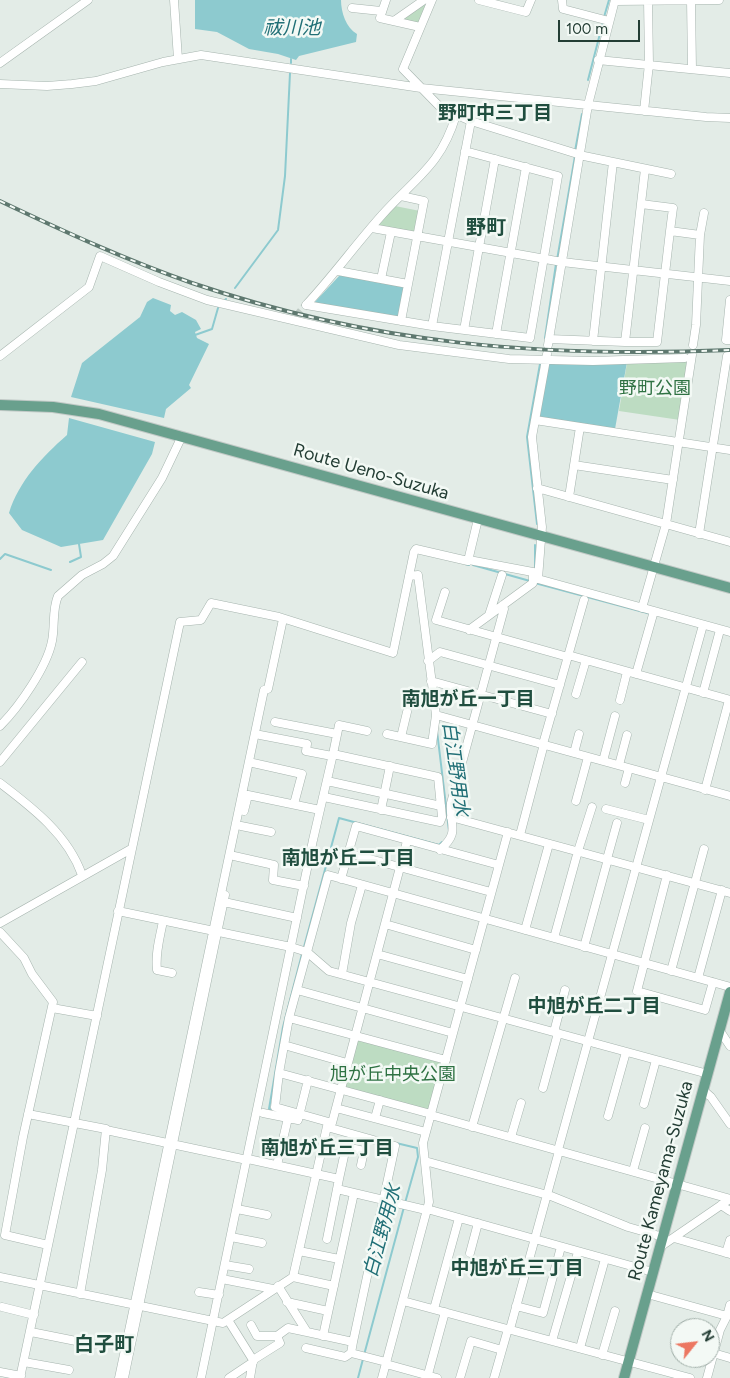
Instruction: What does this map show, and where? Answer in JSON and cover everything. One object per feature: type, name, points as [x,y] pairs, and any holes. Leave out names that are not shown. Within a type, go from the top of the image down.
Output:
[{"type":"main road","name":"Route Ueno-Suzuka","points":[[0,405],[53,407],[99,414],[730,588]]},
{"type":"main road","name":"Route Kameyama-Suzuka","points":[[624,1378],[730,992]]},
{"type":"street","points":[[0,63],[88,0]]},
{"type":"street","points":[[174,0],[178,58]]},
{"type":"street","points":[[386,0],[380,18],[420,27]]},
{"type":"street","points":[[394,21],[424,0]]},
{"type":"street","points":[[432,0],[404,69],[441,108],[471,121],[576,153],[671,174]]},
{"type":"street","points":[[480,0],[526,12],[531,0]]},
{"type":"street","points":[[562,0],[563,9],[605,20]]},
{"type":"street","points":[[469,630],[533,583],[536,572],[541,535],[532,451],[534,420],[547,350],[576,153],[598,60],[605,20],[615,0],[719,0]]},
{"type":"street","points":[[644,111],[649,64],[648,0]]},
{"type":"street","points":[[691,0],[692,69]]},
{"type":"street","points":[[352,8],[381,11]]},
{"type":"street","points":[[0,84],[46,86],[72,84],[96,80],[178,58],[201,55],[421,88],[730,118]]},
{"type":"street","points":[[598,60],[730,72]]},
{"type":"street","points":[[456,115],[442,151],[306,305],[432,326],[530,338],[558,176],[465,151]]},
{"type":"street","points":[[432,326],[471,121]]},
{"type":"street","points":[[464,330],[496,159]]},
{"type":"street","points":[[593,342],[614,162]]},
{"type":"street","points":[[496,334],[526,167]]},
{"type":"street","points":[[625,342],[645,169]]},
{"type":"street","points":[[401,196],[424,201],[401,321]]},
{"type":"street","points":[[547,350],[593,342],[657,342],[673,208],[641,204]]},
{"type":"street","points":[[693,345],[699,278],[700,235],[704,213]]},
{"type":"street","points":[[372,228],[544,259],[730,281]]},
{"type":"street","points":[[670,231],[700,235]]},
{"type":"street","points":[[381,279],[391,232]]},
{"type":"street","points":[[0,356],[89,287],[100,256],[159,282],[207,300],[351,335],[442,352],[547,350],[688,357],[666,524],[642,608]]},
{"type":"street","points":[[338,271],[408,284]]},
{"type":"street","points":[[730,300],[726,340],[730,340]]},
{"type":"street","points":[[699,534],[727,356],[730,356]]},
{"type":"street","points":[[534,420],[730,450]]},
{"type":"street","points":[[569,497],[580,427]]},
{"type":"street","points":[[0,726],[16,709],[47,658],[52,642],[58,596],[82,576],[104,564],[113,556],[162,478],[182,436]]},
{"type":"street","points":[[574,465],[673,480]]},
{"type":"street","points":[[537,488],[730,542]]},
{"type":"street","points":[[469,560],[478,519]]},
{"type":"street","points":[[0,1372],[20,1377],[24,1362],[180,622],[201,620],[211,602],[283,619],[393,653],[416,549],[468,562],[469,560],[536,572]]},
{"type":"street","points":[[536,572],[538,580],[585,595],[642,608],[653,613],[720,632],[730,632]]},
{"type":"street","points":[[386,734],[432,744],[436,717],[418,575],[409,576]]},
{"type":"street","points":[[489,615],[502,575]]},
{"type":"street","points":[[445,592],[436,620],[730,700],[705,790]]},
{"type":"street","points":[[520,835],[585,595]]},
{"type":"street","points":[[440,850],[452,838],[454,829],[451,803],[504,609],[502,605]]},
{"type":"street","points":[[620,700],[632,673],[653,613]]},
{"type":"street","points":[[118,1378],[136,1306],[266,690],[283,619]]},
{"type":"street","points":[[494,1378],[547,1195],[702,627]]},
{"type":"street","points":[[703,693],[720,632]]},
{"type":"street","points":[[428,661],[440,652],[560,685]]},
{"type":"street","points":[[576,694],[586,660]]},
{"type":"street","points":[[0,762],[82,662]]},
{"type":"street","points":[[431,681],[552,714]]},
{"type":"street","points":[[401,737],[408,712]]},
{"type":"street","points":[[603,761],[615,716]]},
{"type":"street","points":[[436,717],[472,724],[730,796]]},
{"type":"street","points":[[275,722],[337,734]]},
{"type":"street","points":[[201,1378],[290,947],[339,725],[367,730]]},
{"type":"street","points":[[260,734],[307,744],[306,752],[333,755],[438,776],[442,817],[440,822],[324,797]]},
{"type":"street","points":[[574,753],[579,734]]},
{"type":"street","points":[[619,765],[627,735]]},
{"type":"street","points":[[576,800],[588,757]]},
{"type":"street","points":[[253,763],[302,774],[294,804]]},
{"type":"street","points":[[382,810],[390,766]]},
{"type":"street","points":[[625,784],[629,768]]},
{"type":"street","points":[[327,781],[441,806]]},
{"type":"street","points":[[0,783],[24,802],[58,834],[74,856],[82,875]]},
{"type":"street","points":[[215,932],[224,902],[248,795],[320,810]]},
{"type":"street","points":[[554,938],[592,807]]},
{"type":"street","points":[[606,809],[649,820]]},
{"type":"street","points":[[442,817],[451,815],[549,844],[726,892],[698,978]]},
{"type":"street","points":[[584,947],[617,823]]},
{"type":"street","points":[[240,826],[271,832]]},
{"type":"street","points":[[341,879],[356,826],[499,865]]},
{"type":"street","points":[[382,1378],[428,1202],[423,1143],[508,832]]},
{"type":"street","points":[[327,1124],[332,1122],[336,1108],[407,841]]},
{"type":"street","points":[[525,930],[549,844]]},
{"type":"street","points":[[0,923],[82,875],[132,849]]},
{"type":"street","points":[[671,971],[704,849]]},
{"type":"street","points":[[348,853],[491,892]]},
{"type":"street","points":[[234,856],[274,865],[273,880],[304,886]]},
{"type":"street","points":[[306,1348],[345,1357],[351,1353],[382,1199],[395,1146],[299,1117],[275,1107],[289,1018],[328,875],[730,987]]},
{"type":"street","points":[[667,875],[636,990],[705,1010],[712,982]]},
{"type":"street","points":[[342,974],[351,924],[362,885]]},
{"type":"street","points":[[224,902],[297,918]]},
{"type":"street","points":[[118,911],[290,947],[307,952],[330,971],[708,1074]]},
{"type":"street","points":[[163,921],[157,951],[157,970],[172,973]]},
{"type":"street","points":[[385,924],[476,950]]},
{"type":"street","points":[[0,932],[24,958],[32,974],[53,1002],[28,1114],[5,1234],[48,1245]]},
{"type":"street","points":[[377,954],[468,979]]},
{"type":"street","points":[[472,1127],[515,978]]},
{"type":"street","points":[[297,990],[453,1033]]},
{"type":"street","points":[[543,1088],[565,990]]},
{"type":"street","points":[[52,1008],[97,1016]]},
{"type":"street","points":[[289,1018],[446,1060]]},
{"type":"street","points":[[720,1031],[730,1046]]},
{"type":"street","points":[[284,1045],[348,1062]]},
{"type":"street","points":[[608,1116],[626,1052]]},
{"type":"street","points":[[644,1104],[656,1060]]},
{"type":"street","points":[[279,1073],[730,1199]]},
{"type":"street","points":[[299,1117],[308,1080]]},
{"type":"street","points":[[703,1090],[730,1124]]},
{"type":"street","points":[[375,1118],[380,1100]]},
{"type":"street","points":[[512,1138],[521,1103]]},
{"type":"street","points":[[336,1108],[426,1132]]},
{"type":"street","points":[[263,1113],[288,1118],[299,1117]]},
{"type":"street","points":[[28,1114],[340,1179]]},
{"type":"street","points":[[277,1166],[288,1118]]},
{"type":"street","points":[[0,1277],[223,1323],[293,1277],[327,1124]]},
{"type":"street","points":[[633,1171],[645,1128]]},
{"type":"street","points":[[80,1294],[102,1170],[106,1130]]},
{"type":"street","points":[[327,1239],[346,1148],[364,1151],[361,1165]]},
{"type":"street","points":[[425,1161],[547,1195],[662,1242],[674,1238],[730,1199]]},
{"type":"street","points":[[338,1189],[426,1209],[653,1272]]},
{"type":"street","points":[[323,1336],[354,1193]]},
{"type":"street","points":[[721,1205],[730,1211]]},
{"type":"street","points":[[237,1209],[267,1215]]},
{"type":"street","points":[[434,1309],[459,1218]]},
{"type":"street","points":[[470,1253],[478,1223]]},
{"type":"street","points":[[231,1237],[262,1243]]},
{"type":"street","points":[[674,1238],[728,1254],[730,1240]]},
{"type":"street","points":[[516,1306],[543,1313],[562,1247]]},
{"type":"street","points":[[299,1250],[339,1260]]},
{"type":"street","points":[[552,1341],[578,1252]]},
{"type":"street","points":[[580,1348],[605,1259]]},
{"type":"street","points":[[225,1265],[249,1269]]},
{"type":"street","points":[[293,1277],[334,1286]]},
{"type":"street","points":[[222,1279],[276,1288],[307,1332]]},
{"type":"street","points":[[200,1292],[219,1295]]},
{"type":"street","points":[[647,1294],[727,1316]]},
{"type":"street","points":[[402,1301],[690,1378]]},
{"type":"street","points":[[287,1302],[328,1311]]},
{"type":"street","points":[[720,1340],[726,1329],[730,1305]]},
{"type":"street","points":[[124,1378],[136,1306]]},
{"type":"street","points":[[2,1307],[34,1314]]},
{"type":"street","points":[[602,1355],[614,1311]]},
{"type":"street","points":[[427,1377],[445,1312]]},
{"type":"street","points":[[228,1320],[253,1361],[250,1378]]},
{"type":"street","points":[[251,1325],[257,1336],[276,1336],[288,1328],[353,1342]]},
{"type":"street","points":[[31,1332],[76,1341]]},
{"type":"street","points":[[229,1378],[280,1343],[276,1336]]},
{"type":"street","points":[[460,1378],[471,1341],[502,1350]]},
{"type":"street","points":[[351,1353],[427,1377],[437,1378]]},
{"type":"street","points":[[24,1362],[69,1370]]},
{"type":"green space","points":[[428,0],[420,22],[417,24],[400,19]]},
{"type":"green space","points":[[395,206],[420,211],[416,232],[380,227],[377,224]]},
{"type":"green space","name":"野町公園","points":[[687,360],[680,420],[619,411],[627,363]]},
{"type":"green space","name":"旭が丘中央公園","points":[[356,1040],[441,1061],[443,1065],[430,1110],[345,1088]]},
{"type":"water","name":"祓川池","points":[[195,0],[341,0],[345,19],[350,28],[357,34],[356,42],[299,56],[296,60],[278,54],[249,49],[217,32],[195,29]]},
{"type":"water","points":[[340,275],[404,287],[399,317],[313,304]]},
{"type":"water","points":[[153,298],[171,305],[170,311],[175,315],[182,312],[196,320],[201,329],[195,332],[197,338],[209,344],[189,385],[191,388],[166,409],[164,418],[71,397],[82,363],[140,317],[147,302]]},
{"type":"water","points":[[627,362],[615,429],[540,418],[549,363]]},
{"type":"water","points":[[69,418],[155,442],[152,454],[103,540],[61,547],[22,530],[9,513],[13,501],[32,470],[67,435]]},
{"type":"waterway","points":[[604,17],[609,0]]},
{"type":"waterway","points":[[588,80],[603,22]]},
{"type":"waterway","points":[[235,288],[278,230],[285,176],[290,73]]},
{"type":"waterway","points":[[575,151],[582,114]]},
{"type":"waterway","points":[[557,260],[575,156]]},
{"type":"waterway","points":[[545,338],[556,264]]},
{"type":"waterway","points":[[195,335],[212,329],[218,308]]},
{"type":"waterway","points":[[537,524],[527,437],[540,364]]},
{"type":"waterway","points":[[70,562],[81,557],[79,544]]},
{"type":"waterway","points":[[535,545],[535,568]]},
{"type":"waterway","points":[[0,559],[5,554],[51,570]]},
{"type":"waterway","name":"白江野用水","points":[[465,564],[469,565]]},
{"type":"waterway","name":"白江野用水","points":[[473,565],[530,581]]},
{"type":"waterway","name":"白江野用水","points":[[535,583],[651,614]]},
{"type":"waterway","name":"白江野用水","points":[[437,731],[449,831]]},
{"type":"waterway","name":"白江野用水","points":[[304,947],[339,818],[439,845],[442,842]]},
{"type":"waterway","name":"白江野用水","points":[[273,1110],[269,1109],[283,1027],[302,954]]},
{"type":"waterway","name":"白江野用水","points":[[396,1143],[417,1148],[418,1157],[405,1203]]},
{"type":"waterway","name":"白江野用水","points":[[364,1355],[404,1207]]},
{"type":"waterway","name":"白江野用水","points":[[358,1378],[363,1359]]},
{"type":"tunnel","points":[[296,317],[306,305]]},
{"type":"railway","points":[[0,201],[95,245],[167,274],[259,304],[325,320],[391,333],[524,348],[660,352],[730,350]]},
{"type":"district","name":"野町中三丁目","points":[[495,113]]},
{"type":"district","name":"野町","points":[[486,228]]},
{"type":"district","name":"南旭が丘一丁目","points":[[468,699]]},
{"type":"district","name":"南旭が丘二丁目","points":[[348,858]]},
{"type":"district","name":"中旭が丘二丁目","points":[[594,1006]]},
{"type":"district","name":"南旭が丘三丁目","points":[[327,1148]]},
{"type":"district","name":"中旭が丘三丁目","points":[[517,1268]]},
{"type":"district","name":"白子町","points":[[104,1345]]}]
